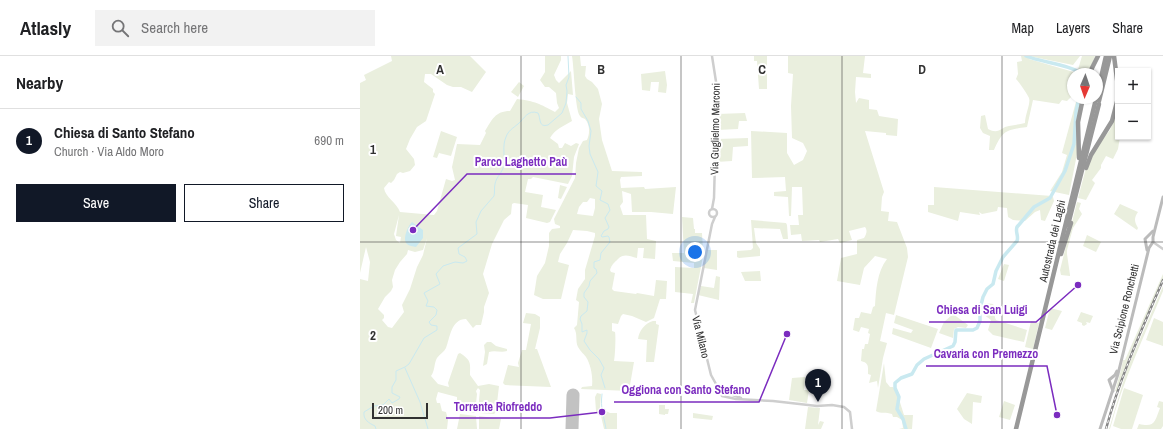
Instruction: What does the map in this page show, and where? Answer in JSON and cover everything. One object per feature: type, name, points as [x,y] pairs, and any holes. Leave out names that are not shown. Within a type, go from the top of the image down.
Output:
[{"type":"highway","points":[[1092,68],[1098,56]]},
{"type":"highway","points":[[1103,69],[1106,56]]},
{"type":"highway","points":[[1103,80],[1110,56]]},
{"type":"highway","points":[[1114,56],[1116,68]]},
{"type":"highway","points":[[1067,218],[1079,158],[1078,122],[1082,104]]},
{"type":"highway","name":"Autostrada dei Laghi","points":[[1017,429],[1067,218],[1096,104]]},
{"type":"highway","name":"Autostrada dei Laghi","points":[[1017,429],[1061,254],[1096,104]]},
{"type":"highway","points":[[1061,254],[1066,243],[1087,164],[1093,151],[1112,121],[1116,104]]},
{"type":"main road","points":[[1151,242],[1145,240],[1153,232],[1163,197]]},
{"type":"main road","name":"Via Scipione Ronchetti","points":[[1100,429],[1116,382],[1157,220]]},
{"type":"main road","points":[[1148,236],[1151,242]]},
{"type":"main road","name":"Via Scipione Ronchetti","points":[[1113,377],[1116,375],[1119,367]]},
{"type":"main road","points":[[1110,383],[1113,384],[1116,382],[1113,377],[1109,379],[1112,392]]},
{"type":"street","name":"Via Guglielmo Marconi","points":[[712,56],[717,88],[714,203],[712,209]]},
{"type":"street","name":"Via Guglielmo Marconi","points":[[714,203],[716,210]]},
{"type":"street","points":[[712,209],[716,210],[717,214],[712,224],[710,212],[712,209]]},
{"type":"street","points":[[711,216],[715,217]]},
{"type":"street","name":"Via Milano","points":[[712,224],[695,305],[695,314],[709,369],[716,385],[722,392]]},
{"type":"street","points":[[1151,242],[1163,249]]},
{"type":"street","points":[[722,392],[726,395]]},
{"type":"street","points":[[722,392],[722,396],[726,395],[736,399],[817,406],[839,406],[848,409],[851,416],[852,429]]},
{"type":"green space","points":[[391,56],[470,56],[486,72],[472,92],[461,87],[447,85],[431,74],[425,74],[424,82],[433,89],[435,94],[426,121],[417,127],[406,149],[414,159],[415,165],[410,171],[403,173],[400,172],[397,174],[394,180],[391,183],[389,182],[384,188],[386,194],[400,212],[434,215],[437,211],[446,179],[452,181],[455,180],[452,167],[457,144],[480,145],[486,133],[485,131],[494,117],[505,111],[510,111],[517,99],[537,103],[555,112],[559,108],[556,93],[549,87],[545,87],[540,80],[545,72],[545,56],[561,56],[561,60],[554,75],[559,83],[571,71],[573,95],[568,94],[567,103],[572,121],[557,130],[550,138],[558,144],[559,148],[562,148],[565,143],[571,146],[576,143],[579,144],[574,157],[572,176],[568,184],[533,177],[528,179],[525,192],[543,195],[541,207],[556,210],[550,222],[547,223],[526,218],[528,205],[512,204],[511,214],[504,220],[492,244],[483,274],[489,293],[484,307],[481,325],[476,325],[473,328],[466,319],[457,322],[452,330],[446,348],[435,362],[431,376],[438,384],[449,387],[448,383],[458,354],[460,353],[467,358],[470,365],[470,375],[478,386],[489,384],[499,386],[496,412],[494,414],[479,413],[480,390],[478,388],[476,391],[475,413],[460,412],[457,409],[457,397],[438,392],[436,399],[437,403],[440,403],[442,411],[446,412],[448,420],[447,429],[360,429],[360,279],[368,281],[370,262],[366,247],[360,273],[360,83],[366,80],[364,75],[392,61]],"holes":[[[399,215],[396,236],[401,237],[400,243],[396,240],[394,234]],[[427,238],[423,255],[402,305],[404,312],[392,328],[388,327],[382,320],[384,315],[378,309],[393,287],[392,280],[395,270],[407,254],[408,250],[415,252],[423,250]]]},
{"type":"green space","points":[[572,56],[580,56],[581,66],[586,66],[585,76],[598,89],[602,104],[599,119],[602,140],[612,171],[642,172],[642,176],[621,177],[621,188],[644,187],[645,189],[676,187],[673,214],[632,212],[631,194],[622,191],[623,202],[620,206],[623,215],[646,215],[647,239],[656,241],[655,259],[643,258],[644,248],[638,248],[637,258],[627,256],[620,257],[613,264],[610,270],[611,272],[615,273],[612,289],[614,291],[654,296],[656,280],[667,281],[666,299],[660,299],[654,318],[646,322],[623,314],[618,324],[612,323],[612,331],[615,332],[614,361],[634,362],[629,391],[581,389],[582,387],[592,386],[592,379],[588,360],[577,345],[574,328],[577,325],[579,302],[576,300],[578,289],[585,279],[585,270],[595,233],[573,230],[560,254],[558,262],[569,265],[561,299],[543,299],[534,295],[537,276],[545,263],[549,246],[549,233],[552,229],[560,228],[560,226],[555,224],[554,219],[575,178],[579,148],[583,141],[587,140],[589,135],[588,124],[585,119],[580,117],[578,112]],"holes":[[[590,198],[595,199],[593,216],[577,214],[579,207],[583,202],[587,202]]]},
{"type":"green space","points":[[754,56],[767,56],[767,89],[759,89],[757,61],[754,61]]},
{"type":"green space","points":[[788,56],[865,56],[863,73],[871,74],[871,78],[856,77],[856,103],[859,98],[869,100],[869,109],[877,110],[879,116],[898,119],[897,136],[886,135],[886,133],[865,131],[884,192],[881,211],[889,212],[888,221],[897,222],[907,248],[908,257],[894,315],[886,313],[880,341],[887,343],[878,388],[877,381],[869,383],[871,375],[868,374],[868,365],[861,361],[862,349],[864,349],[865,344],[868,344],[870,334],[868,333],[869,329],[861,327],[859,332],[853,330],[855,318],[859,318],[861,312],[871,314],[873,307],[875,306],[879,275],[887,259],[875,256],[864,268],[860,285],[837,281],[841,258],[857,254],[857,240],[865,237],[867,231],[866,228],[849,231],[852,240],[840,243],[838,239],[820,242],[819,240],[802,241],[801,234],[791,235],[790,225],[799,225],[798,215],[803,215],[802,187],[792,187],[791,216],[789,216],[788,197],[774,196],[774,192],[786,191],[785,177],[752,178],[751,131],[787,133],[787,153],[794,165],[803,160],[807,151],[803,143],[792,138],[791,106],[793,74],[788,73]]},
{"type":"green space","points":[[1021,56],[1029,56],[1029,59],[1067,70],[1067,101],[1062,100],[1059,104],[1033,100],[1027,127],[1006,132],[1000,138],[994,150],[989,150],[990,136],[983,133],[980,128],[981,116],[985,115],[988,129],[992,131],[1025,123],[1029,98],[1016,79],[1018,74],[1017,62],[1022,61]]},
{"type":"green space","points":[[1029,56],[1080,56],[1073,65]]},
{"type":"green space","points":[[1082,56],[1095,56],[1090,68],[1078,68]]},
{"type":"green space","points":[[665,71],[667,85],[666,93],[658,92],[659,82],[651,82],[650,91],[642,90],[641,74]]},
{"type":"green space","points":[[519,82],[524,86],[518,97],[511,92]]},
{"type":"green space","points":[[1075,104],[1081,104],[1077,154],[1069,195],[1050,191],[1062,172],[1067,155],[1062,153]]},
{"type":"green space","points":[[745,113],[747,121],[739,121],[738,129],[717,130],[717,114]]},
{"type":"green space","points":[[1115,117],[1115,140],[1120,140],[1118,149],[1113,159],[1106,156],[1101,168],[1092,180],[1095,183],[1086,200],[1078,198],[1086,168],[1096,148],[1110,130]]},
{"type":"green space","points":[[441,131],[457,137],[451,156],[439,153],[437,158],[433,157]]},
{"type":"green space","points":[[748,138],[748,146],[733,147],[732,161],[716,162],[717,139]]},
{"type":"green space","points":[[560,185],[567,187],[561,199],[558,198]]},
{"type":"green space","points":[[934,187],[1052,196],[1054,201],[1045,221],[1041,220],[1040,210],[1035,212],[1025,221],[1013,220],[1008,217],[1007,208],[998,207],[997,211],[982,214],[979,212],[980,215],[960,212],[958,221],[928,212],[928,205],[934,205]]},
{"type":"green space","points":[[1077,202],[1081,203],[1079,209],[1082,214],[1073,228],[1067,250],[1070,276],[1061,275],[1060,270]]},
{"type":"green space","points":[[1120,204],[1138,212],[1135,220],[1138,228],[1137,230],[1114,214]]},
{"type":"green space","points":[[682,217],[693,218],[695,233],[702,233],[704,251],[694,303],[691,303],[693,294],[675,292],[675,267],[694,268],[694,263],[673,261],[672,253],[684,253]]},
{"type":"green space","points":[[751,220],[786,223],[788,239],[783,239],[780,229],[754,228],[756,243],[760,249],[760,256],[737,257],[737,251],[751,250],[753,248]]},
{"type":"green space","points":[[1087,235],[1101,242],[1096,252],[1083,246]]},
{"type":"green space","points":[[707,250],[717,250],[717,270],[704,268]]},
{"type":"green space","points":[[1004,264],[1009,265],[1004,281],[998,279]]},
{"type":"green space","points":[[760,271],[761,281],[745,281],[741,272]]},
{"type":"green space","points":[[1163,274],[1163,279],[1130,354],[1117,391],[1115,391],[1123,360],[1125,360]]},
{"type":"green space","points":[[716,276],[720,277],[719,300],[698,295],[701,286],[714,288]]},
{"type":"green space","points":[[1163,286],[1163,291],[1127,376],[1109,429],[1127,369]]},
{"type":"green space","points":[[985,303],[993,304],[996,320],[1027,330],[1024,342],[993,335],[988,330],[991,320],[983,314],[982,309]]},
{"type":"green space","points":[[1050,308],[1062,311],[1052,330],[1045,328]]},
{"type":"green space","points":[[1081,312],[1093,316],[1090,323],[1086,322],[1087,324],[1084,326],[1082,323],[1077,321]]},
{"type":"green space","points":[[526,313],[535,314],[540,317],[540,328],[535,349],[537,349],[551,387],[505,385],[503,383],[508,365],[519,367],[518,363],[522,350],[526,350],[531,324],[523,323]]},
{"type":"green space","points":[[953,314],[968,325],[966,328],[958,327],[954,329],[953,338],[939,333],[944,322]]},
{"type":"green space","points":[[896,315],[938,329],[931,348],[892,334],[893,328],[911,333],[913,330],[894,323]]},
{"type":"green space","points":[[1154,318],[1163,322],[1163,346],[1146,340]]},
{"type":"green space","points":[[653,321],[656,321],[656,324],[659,325],[654,362],[646,362],[647,340],[638,339],[643,328]]},
{"type":"green space","points":[[1031,321],[1039,323],[1033,349],[1025,347]]},
{"type":"green space","points":[[487,342],[491,342],[496,346],[507,349],[507,351],[489,352],[487,364],[483,366],[485,352],[484,345]]},
{"type":"green space","points":[[884,363],[886,382],[890,387],[893,387],[898,396],[904,415],[913,415],[912,429],[899,429],[903,428],[902,420],[897,417],[893,417],[892,414],[876,411]]},
{"type":"green space","points":[[805,377],[804,390],[809,390],[807,403],[789,400],[792,378]]},
{"type":"green space","points":[[1124,388],[1143,395],[1132,429],[1121,429],[1113,426]]},
{"type":"green space","points":[[597,393],[601,394],[600,408],[610,413],[617,413],[617,429],[604,429],[601,416],[596,411],[595,397]]},
{"type":"green space","points":[[967,393],[982,396],[981,403],[973,402],[972,424],[964,419],[957,409]]},
{"type":"green space","points":[[1004,401],[1015,405],[1010,420],[999,417]]},
{"type":"green space","points":[[1159,401],[1163,402],[1163,426],[1161,429],[1137,429],[1139,424],[1148,425],[1154,422],[1160,408],[1157,407]]},
{"type":"green space","points":[[659,405],[665,405],[665,409],[669,409],[668,414],[659,414]]},
{"type":"green space","points":[[808,407],[820,408],[818,425],[820,421],[824,422],[821,429],[805,429]]},
{"type":"green space","points":[[693,413],[713,416],[712,420],[693,418]]},
{"type":"green space","points":[[460,414],[476,416],[477,429],[457,429]]},
{"type":"green space","points":[[479,416],[501,419],[499,429],[479,429]]},
{"type":"water","points":[[412,222],[423,230],[423,238],[416,247],[408,245],[405,239],[407,229]]},
{"type":"waterway","points":[[376,429],[375,426],[365,419],[364,412],[374,406],[383,405],[389,399],[392,403],[399,399],[400,397],[392,393],[392,387],[396,380],[396,371],[409,364],[424,338],[437,330],[437,326],[431,325],[429,322],[436,315],[437,310],[434,307],[426,306],[428,301],[424,293],[440,284],[436,274],[443,266],[455,262],[463,263],[467,261],[465,257],[459,254],[458,248],[477,234],[476,222],[481,211],[494,196],[496,181],[504,165],[504,144],[507,135],[529,113],[538,113],[541,124],[545,126],[562,113],[566,103],[566,85],[569,77],[568,56]]},
{"type":"waterway","points":[[1026,56],[1070,68]]},
{"type":"waterway","points":[[576,97],[581,103],[581,109],[588,121],[591,131],[589,146],[590,154],[598,172],[596,186],[602,191],[600,200],[608,204],[610,210],[605,218],[609,227],[601,236],[608,236],[610,242],[601,253],[600,260],[594,262],[594,268],[596,269],[597,273],[590,281],[589,286],[584,293],[584,297],[588,302],[587,311],[581,316],[580,319],[582,324],[582,332],[587,330],[584,341],[599,359],[604,368],[601,375],[605,388]]},
{"type":"waterway","points":[[906,429],[903,419],[897,409],[899,397],[895,388],[895,383],[901,378],[912,374],[917,365],[924,359],[953,346],[955,342],[956,330],[973,330],[977,328],[980,321],[980,309],[983,297],[987,289],[993,284],[996,271],[1003,257],[1017,241],[1017,227],[1034,207],[1050,198],[1065,171],[1074,144],[1078,104]]},
{"type":"waterway","points":[[405,368],[420,402],[428,429]]},
{"type":"waterway","points":[[602,394],[602,408],[606,429]]},
{"type":"runway","points":[[572,429],[573,395]]},
{"type":"railway","points":[[1106,429],[1139,335],[1163,280]]},
{"type":"place","name":"Parco Laghetto Paù","points":[[413,230]]},
{"type":"place","name":"Chiesa di San Luigi","points":[[1078,285]]},
{"type":"place","name":"Oggiona con Santo Stefano","points":[[787,334]]},
{"type":"place","name":"Chiesa di Santo Stefano","points":[[818,402]]},
{"type":"place","name":"Torrente Riofreddo","points":[[602,412]]},
{"type":"place","name":"Cavaria con Premezzo","points":[[1057,415]]}]
